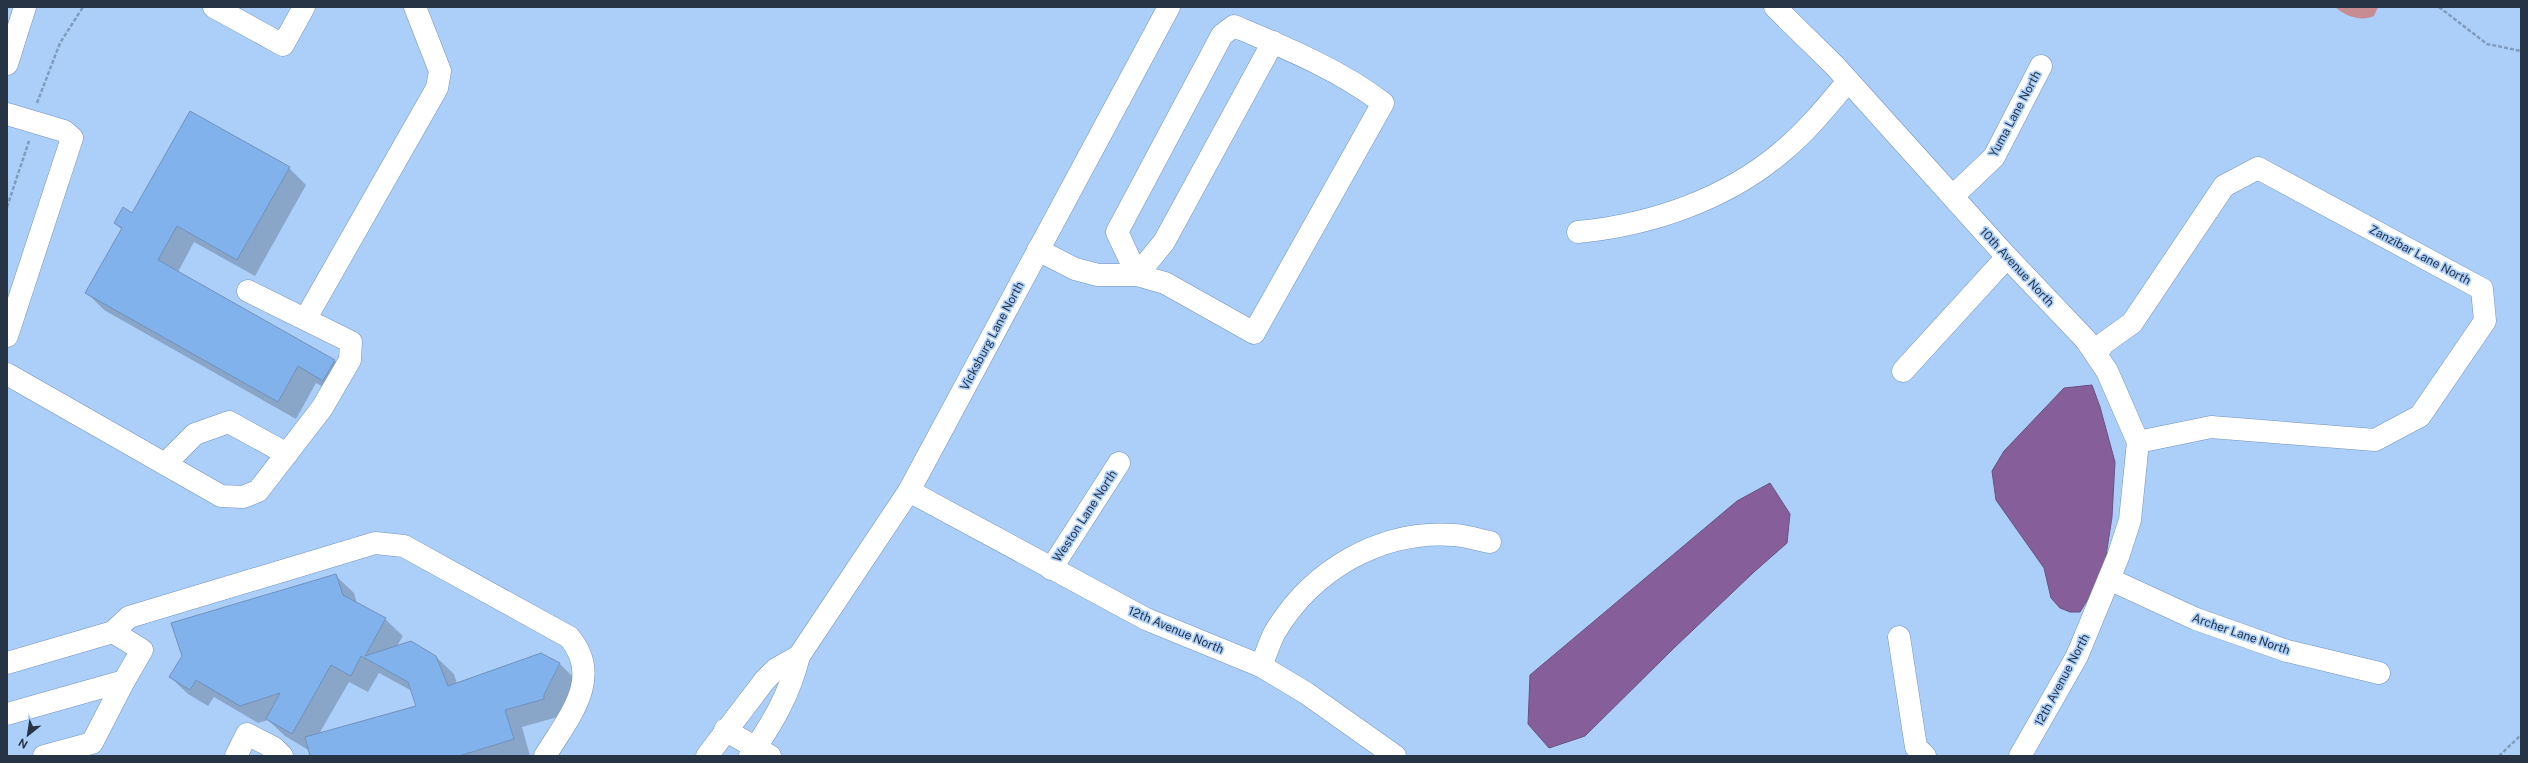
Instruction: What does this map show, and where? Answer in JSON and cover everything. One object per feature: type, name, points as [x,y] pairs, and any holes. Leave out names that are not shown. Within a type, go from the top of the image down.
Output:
[{"type":"street","points":[[7,64],[26,7]]},
{"type":"street","points":[[214,7],[283,45],[304,7]]},
{"type":"street","points":[[306,318],[437,88],[440,71],[415,7]]},
{"type":"street","name":"Vicksburg Lane North","points":[[759,753],[785,701],[799,656],[909,490],[1169,7]]},
{"type":"street","name":"10th Avenue North","points":[[1775,7],[1848,81],[1953,196],[2006,257],[2086,340],[2107,371],[2138,442],[2130,520],[2109,579]]},
{"type":"street","points":[[1038,250],[1075,269],[1098,275],[1137,276],[1165,283],[1254,333],[1266,315],[1382,103],[1360,86],[1308,58],[1234,26],[1222,35],[1117,232],[1137,276]]},
{"type":"street","points":[[1137,276],[1164,242],[1273,42]]},
{"type":"street","name":"Yuma Lane North","points":[[1953,196],[1994,157],[2041,66]]},
{"type":"street","points":[[1578,232],[1611,229],[1657,217],[1703,200],[1745,179],[1784,151],[1818,118],[1848,81]]},
{"type":"street","points":[[7,114],[64,131],[72,138],[7,336]]},
{"type":"street","name":"Zanzibar Lane North","points":[[2096,354],[2104,343],[2132,323],[2224,186],[2258,168],[2482,289],[2485,321],[2420,416],[2375,440],[2211,427],[2138,442]]},
{"type":"street","points":[[1903,370],[2006,257]]},
{"type":"street","points":[[7,374],[221,496],[243,497],[258,491],[322,408],[350,360],[351,342],[306,318],[248,291]]},
{"type":"street","points":[[165,464],[195,434],[229,422],[287,454]]},
{"type":"street","name":"Weston Lane North","points":[[1051,569],[1119,463]]},
{"type":"street","name":"12th Avenue North","points":[[909,490],[1146,620],[1261,666],[1306,693],[1395,756]]},
{"type":"street","points":[[1261,666],[1275,633],[1296,603],[1320,577],[1350,558],[1385,543],[1419,536],[1455,535],[1490,542]]},
{"type":"street","points":[[7,663],[113,632],[129,617],[375,543],[404,546],[569,637],[580,649],[585,672],[581,696],[546,756]]},
{"type":"street","name":"12th Avenue North","points":[[2020,756],[2077,656],[2109,579]]},
{"type":"street","name":"Archer Lane North","points":[[2109,579],[2210,624],[2287,651],[2379,673]]},
{"type":"street","points":[[44,756],[92,743],[142,650],[113,632]]},
{"type":"street","points":[[1899,637],[1916,747],[1925,756]]},
{"type":"street","name":"Vicksburg Lane North","points":[[707,756],[725,730],[765,680],[776,669],[799,656]]},
{"type":"street","points":[[7,714],[124,681]]},
{"type":"street","points":[[725,730],[759,753]]},
{"type":"street","points":[[236,756],[247,734],[274,748],[282,756]]},
{"type":"path","points":[[2439,7],[2487,44],[2521,51]]},
{"type":"path","points":[[2499,756],[2521,736]]},
{"type":"shaded area","points":[[2335,7],[2378,7],[2374,16],[2369,18],[2359,18],[2343,13]]},
{"type":"shaded area","points":[[2092,385],[2100,407],[2115,462],[2112,517],[2103,575],[2080,612],[2070,612],[2060,608],[2051,598],[2044,568],[1996,500],[1992,471],[2004,451],[2064,388]]},
{"type":"shaded area","points":[[1770,483],[1790,514],[1787,543],[1754,572],[1674,648],[1585,736],[1549,748],[1528,724],[1530,675],[1737,501]]},
{"type":"building","points":[[190,111],[290,167],[237,260],[177,226],[158,260],[335,360],[323,381],[298,366],[278,402],[85,293],[122,228],[114,223],[123,207],[132,213]]},
{"type":"building","points":[[336,574],[343,595],[386,618],[365,656],[411,641],[436,656],[448,686],[541,653],[560,663],[544,695],[544,699],[505,710],[514,739],[459,756],[310,756],[305,737],[416,706],[408,682],[361,656],[351,676],[331,665],[292,734],[266,719],[280,693],[240,706],[196,680],[190,690],[169,677],[182,656],[171,623]]}]
